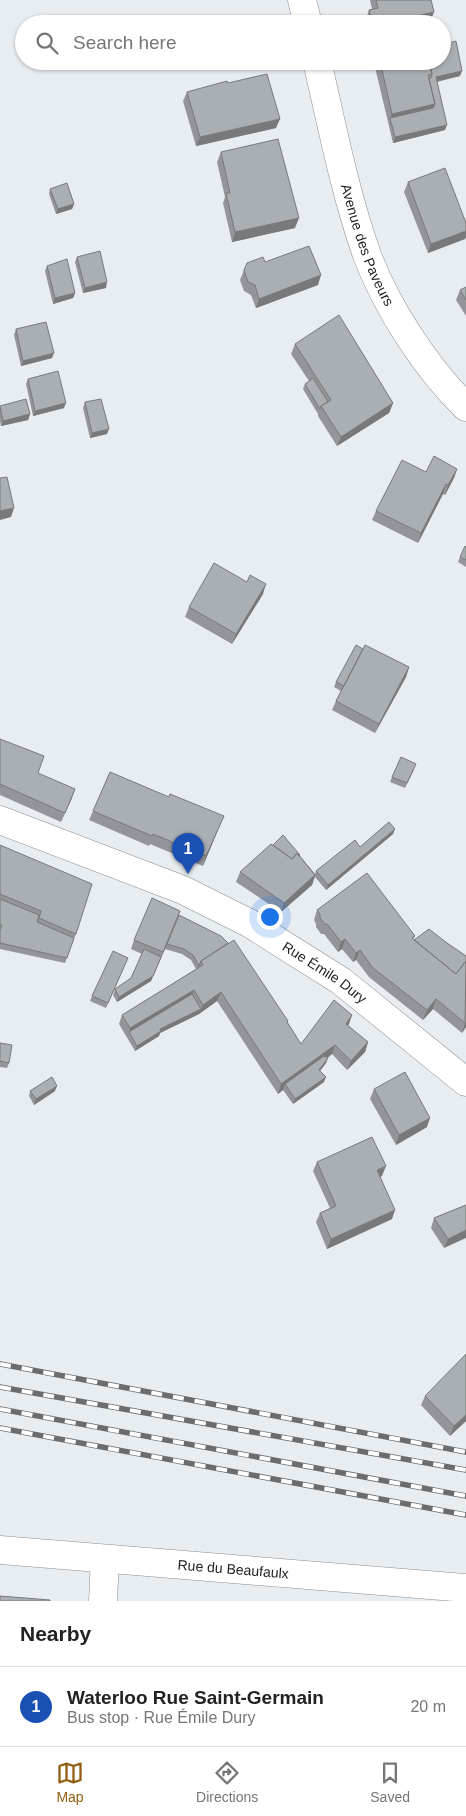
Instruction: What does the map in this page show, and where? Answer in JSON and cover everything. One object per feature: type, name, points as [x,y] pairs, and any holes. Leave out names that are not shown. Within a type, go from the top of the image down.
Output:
[{"type":"street","points":[[302,0],[306,15]]},
{"type":"street","name":"Avenue des Paveurs","points":[[319,70],[349,198],[376,276],[417,348],[434,372],[466,407]]},
{"type":"street","name":"Rue Émile Dury","points":[[0,820],[183,890],[249,923],[341,981],[466,1082]]},
{"type":"street","name":"Rue du Beaufaulx","points":[[0,1550],[466,1588]]},
{"type":"street","points":[[104,1601],[105,1559]]},
{"type":"building","points":[[376,0],[431,0],[434,12],[422,15],[370,15],[369,10],[378,8]]},
{"type":"building","points":[[456,41],[462,71],[436,77],[447,125],[395,137],[390,118],[433,108],[435,104],[429,79],[432,74],[431,70],[451,70],[451,42]]},
{"type":"building","points":[[382,70],[431,70],[432,74],[428,75],[435,104],[392,114]]},
{"type":"building","points":[[267,74],[280,119],[200,137],[187,92],[227,81],[228,83]]},
{"type":"building","points":[[278,139],[299,218],[235,232],[226,193],[230,193],[221,152]]},
{"type":"building","points":[[445,168],[466,223],[466,231],[431,244],[408,182]]},
{"type":"building","points":[[67,183],[74,204],[58,209],[50,189]]},
{"type":"building","points":[[309,246],[321,275],[259,299],[255,285],[248,282],[244,270],[247,263],[263,257],[265,262]]},
{"type":"building","points":[[100,251],[107,282],[85,288],[77,257]]},
{"type":"building","points":[[67,259],[75,293],[55,298],[47,266]]},
{"type":"building","points":[[466,287],[466,300],[460,290]]},
{"type":"building","points":[[339,315],[393,403],[341,437],[321,406],[331,400],[295,344]]},
{"type":"building","points":[[46,322],[54,353],[23,361],[16,329]]},
{"type":"building","points":[[58,371],[66,403],[35,411],[28,379]]},
{"type":"building","points":[[313,378],[328,402],[321,406],[320,409],[305,384]]},
{"type":"building","points":[[26,399],[30,414],[3,421],[0,406]]},
{"type":"building","points":[[101,399],[109,429],[92,433],[85,402]]},
{"type":"building","points":[[434,456],[457,469],[448,485],[446,484],[421,533],[376,511],[402,460],[426,472]]},
{"type":"building","points":[[7,477],[14,508],[0,511],[0,478]]},
{"type":"building","points":[[466,547],[466,560],[460,557]]},
{"type":"building","points":[[214,563],[247,582],[250,575],[266,584],[236,634],[189,607]]},
{"type":"building","points":[[356,645],[363,649],[344,686],[336,682]]},
{"type":"building","points":[[365,645],[409,667],[379,724],[336,701]]},
{"type":"building","points":[[0,739],[44,756],[38,773],[75,789],[65,813],[0,784]]},
{"type":"building","points":[[401,757],[416,764],[407,783],[392,777]]},
{"type":"building","points":[[110,772],[169,797],[170,794],[224,816],[206,856],[93,811]]},
{"type":"building","points":[[389,822],[395,829],[328,885],[316,871],[355,840],[360,847]]},
{"type":"building","points":[[283,835],[300,855],[299,856],[297,853],[292,859],[273,845]]},
{"type":"building","points":[[271,844],[292,859],[297,853],[315,875],[284,903],[240,872]]},
{"type":"building","points":[[0,845],[92,884],[76,934],[39,918],[41,911],[0,894]]},
{"type":"building","points":[[367,873],[415,936],[412,938],[456,974],[466,961],[465,1023],[436,999],[427,1010],[373,968],[360,950],[356,953],[345,939],[341,942],[320,918],[317,910]]},
{"type":"building","points":[[152,898],[180,911],[163,952],[134,940]]},
{"type":"building","points":[[0,899],[39,915],[37,922],[74,938],[67,958],[0,943],[2,925],[0,925]]},
{"type":"building","points":[[179,915],[221,936],[228,943],[201,961],[199,966],[193,955],[184,949],[167,944]]},
{"type":"building","points":[[429,929],[466,956],[466,961],[456,974],[414,940]]},
{"type":"building","points":[[234,940],[288,1021],[301,1044],[334,1000],[352,1015],[346,1024],[368,1042],[351,1061],[335,1045],[281,1084],[221,992],[203,1005],[194,990],[130,1028],[122,1015],[203,965],[201,961]]},
{"type":"building","points":[[144,949],[161,957],[153,976],[119,997],[115,989],[131,978]]},
{"type":"building","points":[[113,951],[128,958],[108,1003],[92,996]]},
{"type":"building","points":[[192,994],[201,1009],[160,1029],[161,1031],[137,1046],[129,1032]]},
{"type":"building","points":[[0,1043],[12,1045],[9,1063],[0,1061]]},
{"type":"building","points":[[324,1056],[328,1058],[319,1070],[326,1077],[295,1099],[285,1084]]},
{"type":"building","points":[[405,1072],[430,1118],[399,1135],[374,1089]]},
{"type":"building","points":[[52,1077],[57,1086],[36,1099],[30,1091]]},
{"type":"building","points":[[372,1137],[386,1166],[377,1170],[395,1210],[331,1239],[320,1213],[336,1206],[317,1162]]},
{"type":"building","points":[[466,1205],[466,1230],[448,1239],[434,1218]]},
{"type":"building","points":[[466,1354],[466,1415],[454,1426],[425,1396]]},
{"type":"building","points":[[0,1596],[50,1600],[50,1601],[0,1601]]},
{"type":"railway","points":[[0,1364],[466,1452]]},
{"type":"railway","points":[[0,1387],[466,1470]]},
{"type":"railway","points":[[0,1409],[466,1496]]},
{"type":"railway","points":[[0,1428],[466,1515]]},
{"type":"place","name":"Waterloo Rue Saint-Germain","points":[[188,874]]}]
